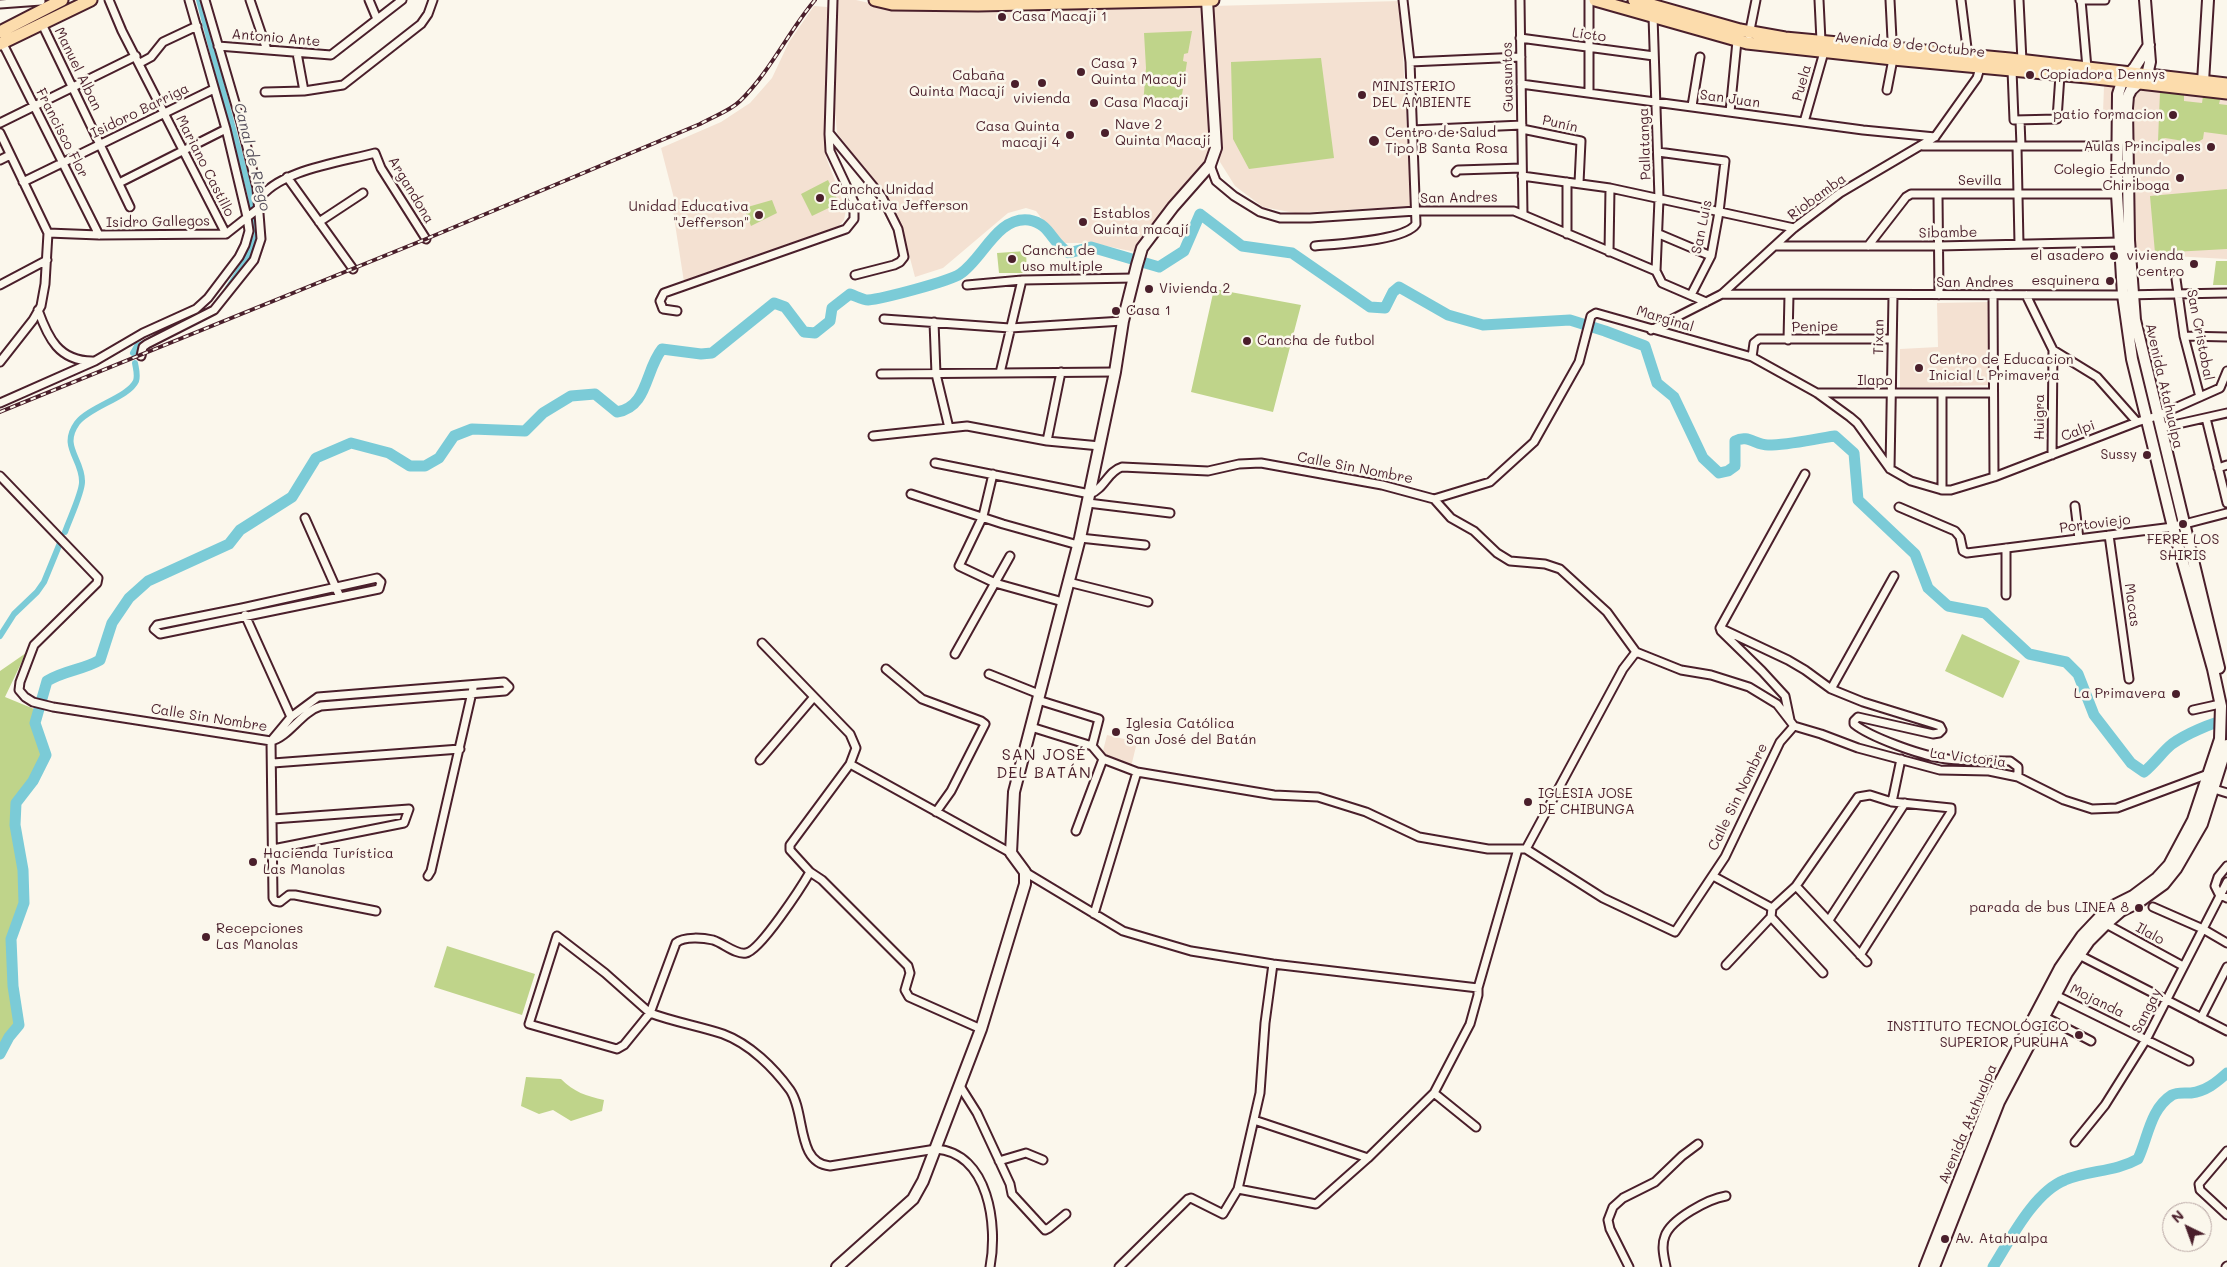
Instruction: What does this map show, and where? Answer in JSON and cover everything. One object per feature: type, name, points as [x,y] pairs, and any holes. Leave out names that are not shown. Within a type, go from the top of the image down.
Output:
[{"type":"main road","points":[[1,39],[42,3],[62,0]]},
{"type":"main road","points":[[1,39],[42,24],[91,0]]},
{"type":"main road","points":[[875,0],[892,4],[978,6],[1213,0]]},
{"type":"main road","points":[[837,1267],[913,1199],[923,1181],[982,1029],[1025,884],[1025,872],[1011,853],[1014,792],[1079,541],[1137,265],[1142,248],[1210,165],[1216,148],[1207,0]]},
{"type":"main road","name":"Avenida 9 de Octubre","points":[[1595,0],[1745,39],[1893,54],[1980,68],[2129,80],[2227,93]]},
{"type":"main road","name":"Avenida 9 de Octubre","points":[[1634,0],[1745,39]]},
{"type":"main road","points":[[2146,0],[2150,45],[2150,62],[2147,74]]},
{"type":"main road","points":[[2203,82],[2208,0]]},
{"type":"main road","points":[[2129,80],[2150,45]]},
{"type":"main road","name":"Avenida 9 de Octubre","points":[[1893,54],[2022,60],[2088,68],[2129,80],[2147,74],[2227,84]]},
{"type":"main road","name":"Avenida Atahualpa","points":[[2128,295],[2120,242],[2117,194],[2118,94],[2129,80]]},
{"type":"main road","name":"Avenida Atahualpa","points":[[1925,1267],[1943,1233],[1978,1144],[1991,1099],[2044,1016],[2060,968],[2082,936],[2115,905],[2133,896],[2157,878],[2169,865],[2193,820],[2223,735],[2223,705],[2219,668],[2147,419],[2132,360],[2128,295],[2127,108],[2129,80]]},
{"type":"main road","name":"Avenida Atahualpa","points":[[2147,419],[2160,428],[2178,526]]},
{"type":"main road","name":"Avenida Atahualpa","points":[[2011,1069],[2052,993],[2079,955],[2106,924],[2164,884],[2176,870],[2202,824],[2227,745]]},
{"type":"main road","name":"Avenida Atahualpa","points":[[1934,1267],[1943,1233]]},
{"type":"street","name":"Mariano Castillo","points":[[109,0],[226,234]]},
{"type":"street","points":[[0,403],[95,361],[143,333],[196,309],[208,298],[228,273],[245,245],[249,232],[248,216],[189,0]]},
{"type":"street","points":[[141,356],[143,347],[147,344],[214,310],[231,290],[258,251],[261,239],[258,206],[241,123],[205,0]]},
{"type":"street","points":[[250,0],[267,50]]},
{"type":"street","points":[[369,0],[377,19]]},
{"type":"street","name":"Antonio Ante","points":[[218,46],[331,55],[402,0]]},
{"type":"street","points":[[677,311],[663,309],[660,301],[664,293],[846,229],[854,219],[854,202],[830,151],[833,0]]},
{"type":"street","points":[[1315,246],[1373,241],[1409,231],[1416,224],[1410,62],[1403,0]]},
{"type":"street","name":"Guasuntos","points":[[1520,0],[1523,214]]},
{"type":"street","points":[[1589,0],[1589,92]]},
{"type":"street","points":[[1730,112],[1745,39],[1756,0]]},
{"type":"street","name":"Puela","points":[[1804,122],[1823,46],[1819,0]]},
{"type":"street","points":[[1887,90],[1893,54],[1890,0]]},
{"type":"street","points":[[1961,0],[1968,56]]},
{"type":"street","points":[[2018,0],[2022,60]]},
{"type":"street","points":[[2088,68],[2081,0],[2105,0]]},
{"type":"street","points":[[265,92],[304,91],[348,83],[421,24],[433,1]]},
{"type":"street","points":[[0,4],[42,3]]},
{"type":"street","name":"Pallatanga","points":[[1653,16],[1659,199],[1656,271]]},
{"type":"street","name":"Manuel Alban","points":[[42,24],[130,207]]},
{"type":"street","points":[[140,63],[151,57],[163,42],[197,26]]},
{"type":"street","name":"Licto","points":[[1520,38],[1654,56]]},
{"type":"street","name":"Francisco Flor","points":[[1,39],[99,235]]},
{"type":"street","points":[[297,53],[304,91]]},
{"type":"street","points":[[0,123],[136,56]]},
{"type":"street","points":[[1692,106],[1700,57]]},
{"type":"street","points":[[1410,62],[1521,58]]},
{"type":"street","name":"Riobamba","points":[[1651,330],[1722,294],[1794,228],[1840,193],[1935,137],[1977,78],[1980,68]]},
{"type":"street","points":[[2012,70],[2019,147],[2017,194],[2019,244]]},
{"type":"street","points":[[2017,120],[2057,119],[2060,75]]},
{"type":"street","name":"San Juan","points":[[1521,84],[1804,122],[1935,137]]},
{"type":"street","name":"Isidoro Barriga","points":[[23,182],[214,89]]},
{"type":"street","name":"Punín","points":[[1412,130],[1522,127],[1581,140],[1579,183]]},
{"type":"street","points":[[119,183],[226,130]]},
{"type":"street","points":[[0,133],[48,233],[45,284],[38,310],[0,362]]},
{"type":"street","points":[[829,134],[882,197],[898,229],[904,257],[894,265],[855,275]]},
{"type":"street","points":[[1922,146],[2118,146]]},
{"type":"street","name":"San Luis","points":[[1658,152],[1725,161],[1711,256],[1691,295]]},
{"type":"street","name":"Isidro Gallegos","points":[[48,233],[99,235],[226,234],[258,206],[264,194],[287,177],[375,153]]},
{"type":"street","name":"Argandona","points":[[375,153],[381,168],[426,239]]},
{"type":"street","points":[[0,160],[10,155]]},
{"type":"street","name":"San Andres","points":[[1210,165],[1216,181],[1234,196],[1260,212],[1280,218],[1310,218],[1416,211],[1506,210],[1523,214],[1656,271],[1662,283],[1706,302]]},
{"type":"street","points":[[1456,172],[1522,172],[1567,182],[1610,188],[1794,228]]},
{"type":"street","points":[[287,177],[353,269]]},
{"type":"street","points":[[1566,234],[1567,182]]},
{"type":"street","points":[[1609,252],[1610,188]]},
{"type":"street","points":[[320,222],[363,193]]},
{"type":"street","points":[[1938,194],[1939,295]]},
{"type":"street","name":"Sevilla","points":[[1868,246],[1909,195],[2117,194]]},
{"type":"street","points":[[1659,234],[1711,256]]},
{"type":"street","name":"Sibambe","points":[[1776,246],[1938,246],[2120,242]]},
{"type":"street","points":[[0,285],[47,260]]},
{"type":"street","points":[[967,285],[1022,280],[1134,278]]},
{"type":"street","name":"San Cristobal","points":[[2176,278],[2184,336],[2200,397]]},
{"type":"street","points":[[1000,373],[1022,280]]},
{"type":"street","name":"San Andres","points":[[1722,294],[1892,296],[1993,294],[2179,295],[2227,293]]},
{"type":"street","points":[[1993,294],[1994,477]]},
{"type":"street","points":[[1788,340],[1789,295]]},
{"type":"street","name":"Huigra","points":[[2026,295],[2053,350],[2052,455]]},
{"type":"street","name":"Tixan","points":[[1890,469],[1892,296]]},
{"type":"street","points":[[38,310],[50,340],[59,350],[80,361],[95,361]]},
{"type":"street","name":"Marginal","points":[[1434,499],[1484,486],[1534,442],[1564,392],[1579,362],[1591,316],[1596,313],[1752,357],[1817,393],[1857,423],[1890,469],[1911,481],[1942,490]]},
{"type":"street","points":[[884,319],[1010,328],[1124,321]]},
{"type":"street","points":[[934,322],[936,374],[950,428]]},
{"type":"street","points":[[2184,336],[2227,338]]},
{"type":"street","name":"Penipe","points":[[1752,357],[1754,343],[1759,339],[1892,339]]},
{"type":"street","points":[[2053,350],[2097,377],[2147,419]]},
{"type":"street","name":"Calpi","points":[[1942,490],[1951,490],[1994,477],[2200,397],[2220,388],[2227,371]]},
{"type":"street","points":[[1047,441],[1061,372]]},
{"type":"street","points":[[880,374],[1115,372]]},
{"type":"street","name":"Ilapo","points":[[1817,393],[1993,393]]},
{"type":"street","points":[[1942,393],[1942,490]]},
{"type":"street","points":[[2160,428],[2227,413]]},
{"type":"street","points":[[2206,418],[2227,503]]},
{"type":"street","points":[[873,436],[967,426],[986,428],[1047,441],[1100,446]]},
{"type":"street","points":[[935,463],[993,474],[1089,498],[1170,513]]},
{"type":"street","name":"Calle Sin Nombre","points":[[1089,498],[1115,470],[1122,467],[1208,471],[1239,464],[1261,464],[1382,485],[1434,499]]},
{"type":"street","points":[[2218,468],[2227,465]]},
{"type":"street","points":[[993,474],[983,516],[958,564],[995,583],[1063,602]]},
{"type":"street","points":[[1720,628],[1805,474]]},
{"type":"street","name":"Calle Sin Nombre","points":[[0,476],[98,578],[97,583],[34,645],[20,682],[19,690],[25,697],[33,702],[52,707],[271,741],[273,763],[273,898],[275,901],[280,902],[289,895],[295,895],[376,911]]},
{"type":"street","points":[[911,494],[1003,524],[1079,541],[1145,546]]},
{"type":"street","points":[[1434,499],[1451,518],[1474,531],[1498,553],[1510,561],[1545,564],[1560,569],[1606,612],[1636,652],[1681,670],[1711,675],[1749,687],[1776,704],[1792,723]]},
{"type":"street","points":[[2074,506],[2079,539]]},
{"type":"street","name":"Portoviejo","points":[[1899,507],[1955,531],[1960,537],[1964,553],[2178,526],[2227,513]]},
{"type":"street","points":[[304,518],[340,597]]},
{"type":"street","name":"Macas","points":[[2109,535],[2130,679]]},
{"type":"street","points":[[2006,548],[2006,595]]},
{"type":"street","points":[[955,654],[1010,556]]},
{"type":"street","points":[[1831,689],[1894,576]]},
{"type":"street","points":[[376,578],[382,582],[379,589],[340,597],[246,618],[160,634],[154,629],[157,625],[376,578]]},
{"type":"street","points":[[1068,582],[1148,602]]},
{"type":"street","points":[[242,608],[291,717]]},
{"type":"street","points":[[1720,628],[1799,666],[1831,689],[1863,702],[1940,726],[1942,730],[1939,734],[1933,734],[1858,717],[1854,721],[1858,728],[1884,739],[1941,758],[2010,761],[2018,767],[2018,777]]},
{"type":"street","points":[[1720,628],[1721,632],[1785,696],[1792,723]]},
{"type":"street","points":[[762,643],[850,734],[856,748],[850,764],[790,845],[790,850],[810,872],[822,880],[908,966],[910,973],[905,990],[909,996],[982,1029]]},
{"type":"street","points":[[1238,1189],[1316,1204],[1368,1158],[1434,1093],[1470,1024],[1478,995],[1478,988],[1522,849],[1623,669],[1636,652]]},
{"type":"street","points":[[886,669],[922,699],[985,724],[951,791],[936,812]]},
{"type":"street","points":[[989,674],[1039,697],[1099,719],[1092,746]]},
{"type":"street","points":[[271,741],[291,717],[318,697],[473,688]]},
{"type":"street","points":[[271,741],[279,739],[295,722],[313,708],[473,688]]},
{"type":"street","points":[[428,876],[431,871],[473,688]]},
{"type":"street","points":[[760,760],[814,698]]},
{"type":"street","points":[[2193,710],[2223,705]]},
{"type":"street","name":"Calle Sin Nombre","points":[[1522,849],[1603,898],[1672,932],[1676,930],[1725,857],[1780,742],[1792,723]]},
{"type":"street","name":"La Victoria","points":[[1792,723],[1858,748],[1940,770],[1989,771],[2018,777],[2064,800],[2092,809],[2117,808],[2220,770]]},
{"type":"street","points":[[1031,727],[1092,746],[1103,760],[1137,772],[1274,795],[1318,797],[1366,812],[1419,837],[1488,849],[1522,849]]},
{"type":"street","points":[[273,763],[460,749]]},
{"type":"street","points":[[1892,802],[1902,759]]},
{"type":"street","points":[[1076,831],[1103,760]]},
{"type":"street","points":[[850,764],[1011,853]]},
{"type":"street","points":[[1094,914],[1137,772]]},
{"type":"street","points":[[2214,789],[2227,793]]},
{"type":"street","points":[[1726,965],[1771,916],[1772,908],[1796,886],[1858,797],[1870,795],[1892,802],[1952,810],[1860,955]]},
{"type":"street","points":[[1829,920],[1905,803]]},
{"type":"street","points":[[273,820],[409,809],[404,824],[273,849]]},
{"type":"street","points":[[2227,866],[2218,877],[2215,886],[2219,894],[2227,898]]},
{"type":"street","points":[[810,872],[787,910],[750,951],[741,953],[714,940],[694,938],[680,940],[676,943],[650,1013],[624,1045],[617,1049],[530,1024],[557,936],[650,1013],[670,1021],[724,1034],[762,1058],[795,1099],[807,1148],[811,1158],[820,1165],[830,1166],[936,1149],[950,1150],[958,1154],[976,1172],[986,1189],[991,1223],[992,1256],[990,1267]]},
{"type":"street","points":[[1025,872],[1123,931],[1192,951],[1273,964],[1478,988]]},
{"type":"street","points":[[1713,876],[1772,908]]},
{"type":"street","name":"Sangay","points":[[2075,1142],[2105,1105],[2147,1038],[2219,894],[2227,882]]},
{"type":"street","points":[[1796,886],[1867,962]]},
{"type":"street","points":[[2153,907],[2203,929],[2227,943]]},
{"type":"street","points":[[1771,916],[1823,973]]},
{"type":"street","name":"Ilalo","points":[[2106,924],[2183,966]]},
{"type":"street","points":[[2079,955],[2227,1031]]},
{"type":"street","points":[[1119,1267],[1188,1199],[1191,1198],[1223,1214],[1238,1189],[1260,1093],[1265,1023],[1273,964]]},
{"type":"street","points":[[2201,1018],[2227,967]]},
{"type":"street","name":"Mojanda","points":[[2052,993],[2147,1038],[2189,1061]]},
{"type":"street","points":[[2044,1016],[2091,1040]]},
{"type":"street","points":[[960,1086],[977,1113],[1010,1184],[1012,1194],[1045,1230],[1066,1214]]},
{"type":"street","points":[[1434,1093],[1476,1127]]},
{"type":"street","points":[[1254,1120],[1368,1158]]},
{"type":"street","points":[[1629,1267],[1610,1229],[1608,1220],[1613,1207],[1623,1198],[1655,1182],[1682,1156],[1698,1144]]},
{"type":"street","points":[[2227,1151],[2199,1184],[2200,1190],[2227,1216]]},
{"type":"street","points":[[999,1161],[1026,1153],[1043,1160]]},
{"type":"street","points":[[1666,1267],[1662,1244],[1665,1234],[1700,1204],[1713,1198],[1726,1196]]},
{"type":"shaded area","points":[[837,0],[856,0],[905,11],[1204,4],[1212,146],[1206,161],[1135,252],[1092,243],[1060,243],[1036,211],[1026,208],[1008,213],[943,268],[915,277],[902,228],[884,194],[837,133],[835,110]]},
{"type":"shaded area","points":[[1400,1],[1411,206],[1295,213],[1263,207],[1235,186],[1220,162],[1212,6]]},
{"type":"shaded area","points":[[814,6],[827,7],[829,15],[826,157],[846,210],[844,220],[838,227],[684,282],[673,211],[677,210],[661,148],[721,122],[750,103],[772,78],[789,42]]},
{"type":"shaded area","points":[[2104,86],[2113,86],[2112,114],[2103,113]]},
{"type":"shaded area","name":"Colegio Edmundo Chiriboga","points":[[2144,89],[2227,98],[2227,259],[2136,254],[2132,101],[2136,94]]},
{"type":"shaded area","points":[[1989,302],[1989,385],[1900,388],[1900,349],[1938,347],[1937,303]]},
{"type":"shaded area","points":[[1107,735],[1137,742],[1131,767],[1102,755]]},
{"type":"green space","points":[[1192,31],[1188,53],[1184,54],[1183,61],[1187,62],[1184,81],[1179,82],[1178,88],[1183,89],[1179,110],[1143,105],[1146,68],[1144,33]]},
{"type":"green space","points":[[1321,58],[1334,158],[1249,169],[1233,139],[1231,62]]},
{"type":"green space","points":[[2160,92],[2184,94],[2184,101],[2202,103],[2203,96],[2217,97],[2220,100],[2219,104],[2227,105],[2227,135],[2204,132],[2203,139],[2196,143],[2165,138],[2158,141]]},
{"type":"green space","name":"Cancha Unidad Educativa Jefferson","points":[[828,180],[839,203],[812,216],[801,194]]},
{"type":"green space","points":[[2227,189],[2227,249],[2155,253],[2150,196]]},
{"type":"green space","points":[[772,200],[777,213],[751,226],[744,208]]},
{"type":"green space","name":"Cancha de uso multiple","points":[[1026,251],[1027,273],[999,273],[997,253]]},
{"type":"green space","points":[[2216,261],[2227,261],[2227,285],[2213,285]]},
{"type":"green space","name":"Cancha de futbol","points":[[1214,289],[1301,305],[1273,412],[1191,392]]},
{"type":"green space","points":[[1962,634],[2020,661],[2003,698],[1945,671]]},
{"type":"green space","points":[[26,653],[5,697],[39,711],[32,726],[46,754],[28,783],[14,798],[11,827],[17,839],[20,902],[10,932],[9,951],[10,994],[16,1025],[0,1048],[0,671]]},
{"type":"green space","points":[[447,946],[535,974],[522,1015],[434,987]]},
{"type":"green space","points":[[526,1077],[561,1079],[581,1093],[604,1100],[602,1111],[571,1121],[553,1110],[539,1114],[521,1106]]},
{"type":"waterway","name":"Canal de Riego","points":[[199,0],[250,193],[257,235],[246,260],[228,288]]},
{"type":"waterway","points":[[0,1054],[9,1037],[19,1025],[13,986],[11,939],[24,903],[23,870],[15,825],[16,803],[33,781],[46,755],[35,723],[47,681],[60,674],[100,660],[112,623],[129,598],[148,581],[229,544],[240,530],[292,497],[316,458],[351,443],[389,453],[410,466],[425,466],[439,458],[454,436],[472,429],[525,431],[543,413],[571,396],[595,394],[617,412],[627,409],[635,403],[640,395],[656,358],[662,349],[701,354],[712,353],[774,303],[785,307],[804,332],[815,333],[830,321],[832,308],[850,294],[866,300],[876,299],[930,285],[960,274],[976,259],[999,231],[1018,221],[1029,220],[1042,225],[1058,244],[1069,253],[1091,247],[1159,267],[1184,251],[1200,214],[1242,246],[1292,253],[1370,307],[1385,308],[1393,292],[1399,287],[1448,315],[1483,325],[1570,320],[1645,346],[1657,383],[1674,397],[1703,458],[1719,473],[1728,471],[1735,466],[1735,441],[1740,439],[1748,439],[1763,445],[1776,445],[1835,436],[1854,453],[1858,500],[1915,554],[1928,588],[1948,606],[1985,613],[2029,654],[2066,662],[2078,674],[2094,715],[2131,763],[2144,772],[2178,740],[2206,726],[2227,720]]},
{"type":"waterway","name":"Canal de Riego","points":[[133,353],[137,346],[147,342]]},
{"type":"waterway","name":"Canal de Riego","points":[[65,532],[82,486],[81,473],[71,446],[72,431],[83,417],[132,387],[137,379],[135,363]]},
{"type":"waterway","name":"Canal de Riego","points":[[0,636],[14,614],[37,592],[44,582],[60,543]]},
{"type":"waterway","points":[[1993,1267],[2024,1218],[2043,1195],[2065,1180],[2083,1174],[2111,1169],[2138,1159],[2150,1124],[2165,1101],[2174,1094],[2191,1093],[2206,1088],[2227,1073]]},
{"type":"railway","points":[[0,412],[426,239],[721,114],[736,105],[751,90],[815,0]]},
{"type":"place","name":"Casa Macaji 1","points":[[1002,17]]},
{"type":"place","name":"Casa 7 Quinta Macaji","points":[[1081,72]]},
{"type":"place","name":"Copiadora Dennys","points":[[2030,75]]},
{"type":"place","name":"vivienda","points":[[1042,83]]},
{"type":"place","name":"Cabaña Quinta Macají","points":[[1015,84]]},
{"type":"place","name":"MINISTERIO DEL AMBIENTE","points":[[1362,95]]},
{"type":"place","name":"Casa Macaji","points":[[1094,103]]},
{"type":"place","name":"patio formacion","points":[[2173,115]]},
{"type":"place","name":"Nave 2 Quinta Macají","points":[[1105,133]]},
{"type":"place","name":"Casa Quinta macaji 4","points":[[1070,135]]},
{"type":"place","name":"Centro de Salud Tipo B Santa Rosa","points":[[1374,141]]},
{"type":"place","name":"Aulas Principales","points":[[2211,147]]},
{"type":"place","name":"Colegio Edmundo Chiriboga","points":[[2180,178]]},
{"type":"place","name":"Cancha Unidad Educativa Jefferson","points":[[820,198]]},
{"type":"place","name":"Unidad Educativa \"Jefferson\"","points":[[759,215]]},
{"type":"place","name":"Establos Quinta macají","points":[[1083,222]]},
{"type":"place","name":"el asadero","points":[[2114,256]]},
{"type":"place","name":"Cancha de uso multiple","points":[[1012,259]]},
{"type":"place","name":"vivienda centro","points":[[2194,264]]},
{"type":"place","name":"esquinera","points":[[2110,281]]},
{"type":"place","name":"Vivienda 2","points":[[1149,289]]},
{"type":"place","name":"Casa 1","points":[[1116,311]]},
{"type":"place","name":"Cancha de futbol","points":[[1247,341]]},
{"type":"place","name":"Centro de Educacion Inicial L Primavera","points":[[1919,368]]},
{"type":"place","name":"Sussy","points":[[2147,455]]},
{"type":"place","name":"FERRE LOS SHIRIS","points":[[2183,524]]},
{"type":"place","name":"La Primavera","points":[[2176,694]]},
{"type":"place","name":"Iglesia Católica San José del Batán","points":[[1116,732]]},
{"type":"place","name":"IGLESIA JOSE DE CHIBUNGA","points":[[1528,802]]},
{"type":"place","name":"Hacienda Turística Las Manolas","points":[[253,862]]},
{"type":"place","name":"parada de bus LINEA 8","points":[[2139,908]]},
{"type":"place","name":"Recepciones Las Manolas","points":[[206,937]]},
{"type":"place","name":"INSTITUTO TECNOLÓGICO SUPERIOR PURUHA","points":[[2079,1035]]},
{"type":"place","name":"Av. Atahualpa","points":[[1945,1239]]},
{"type":"district","name":"SAN JOSÉ DEL BATÁN","points":[[1044,764]]}]
